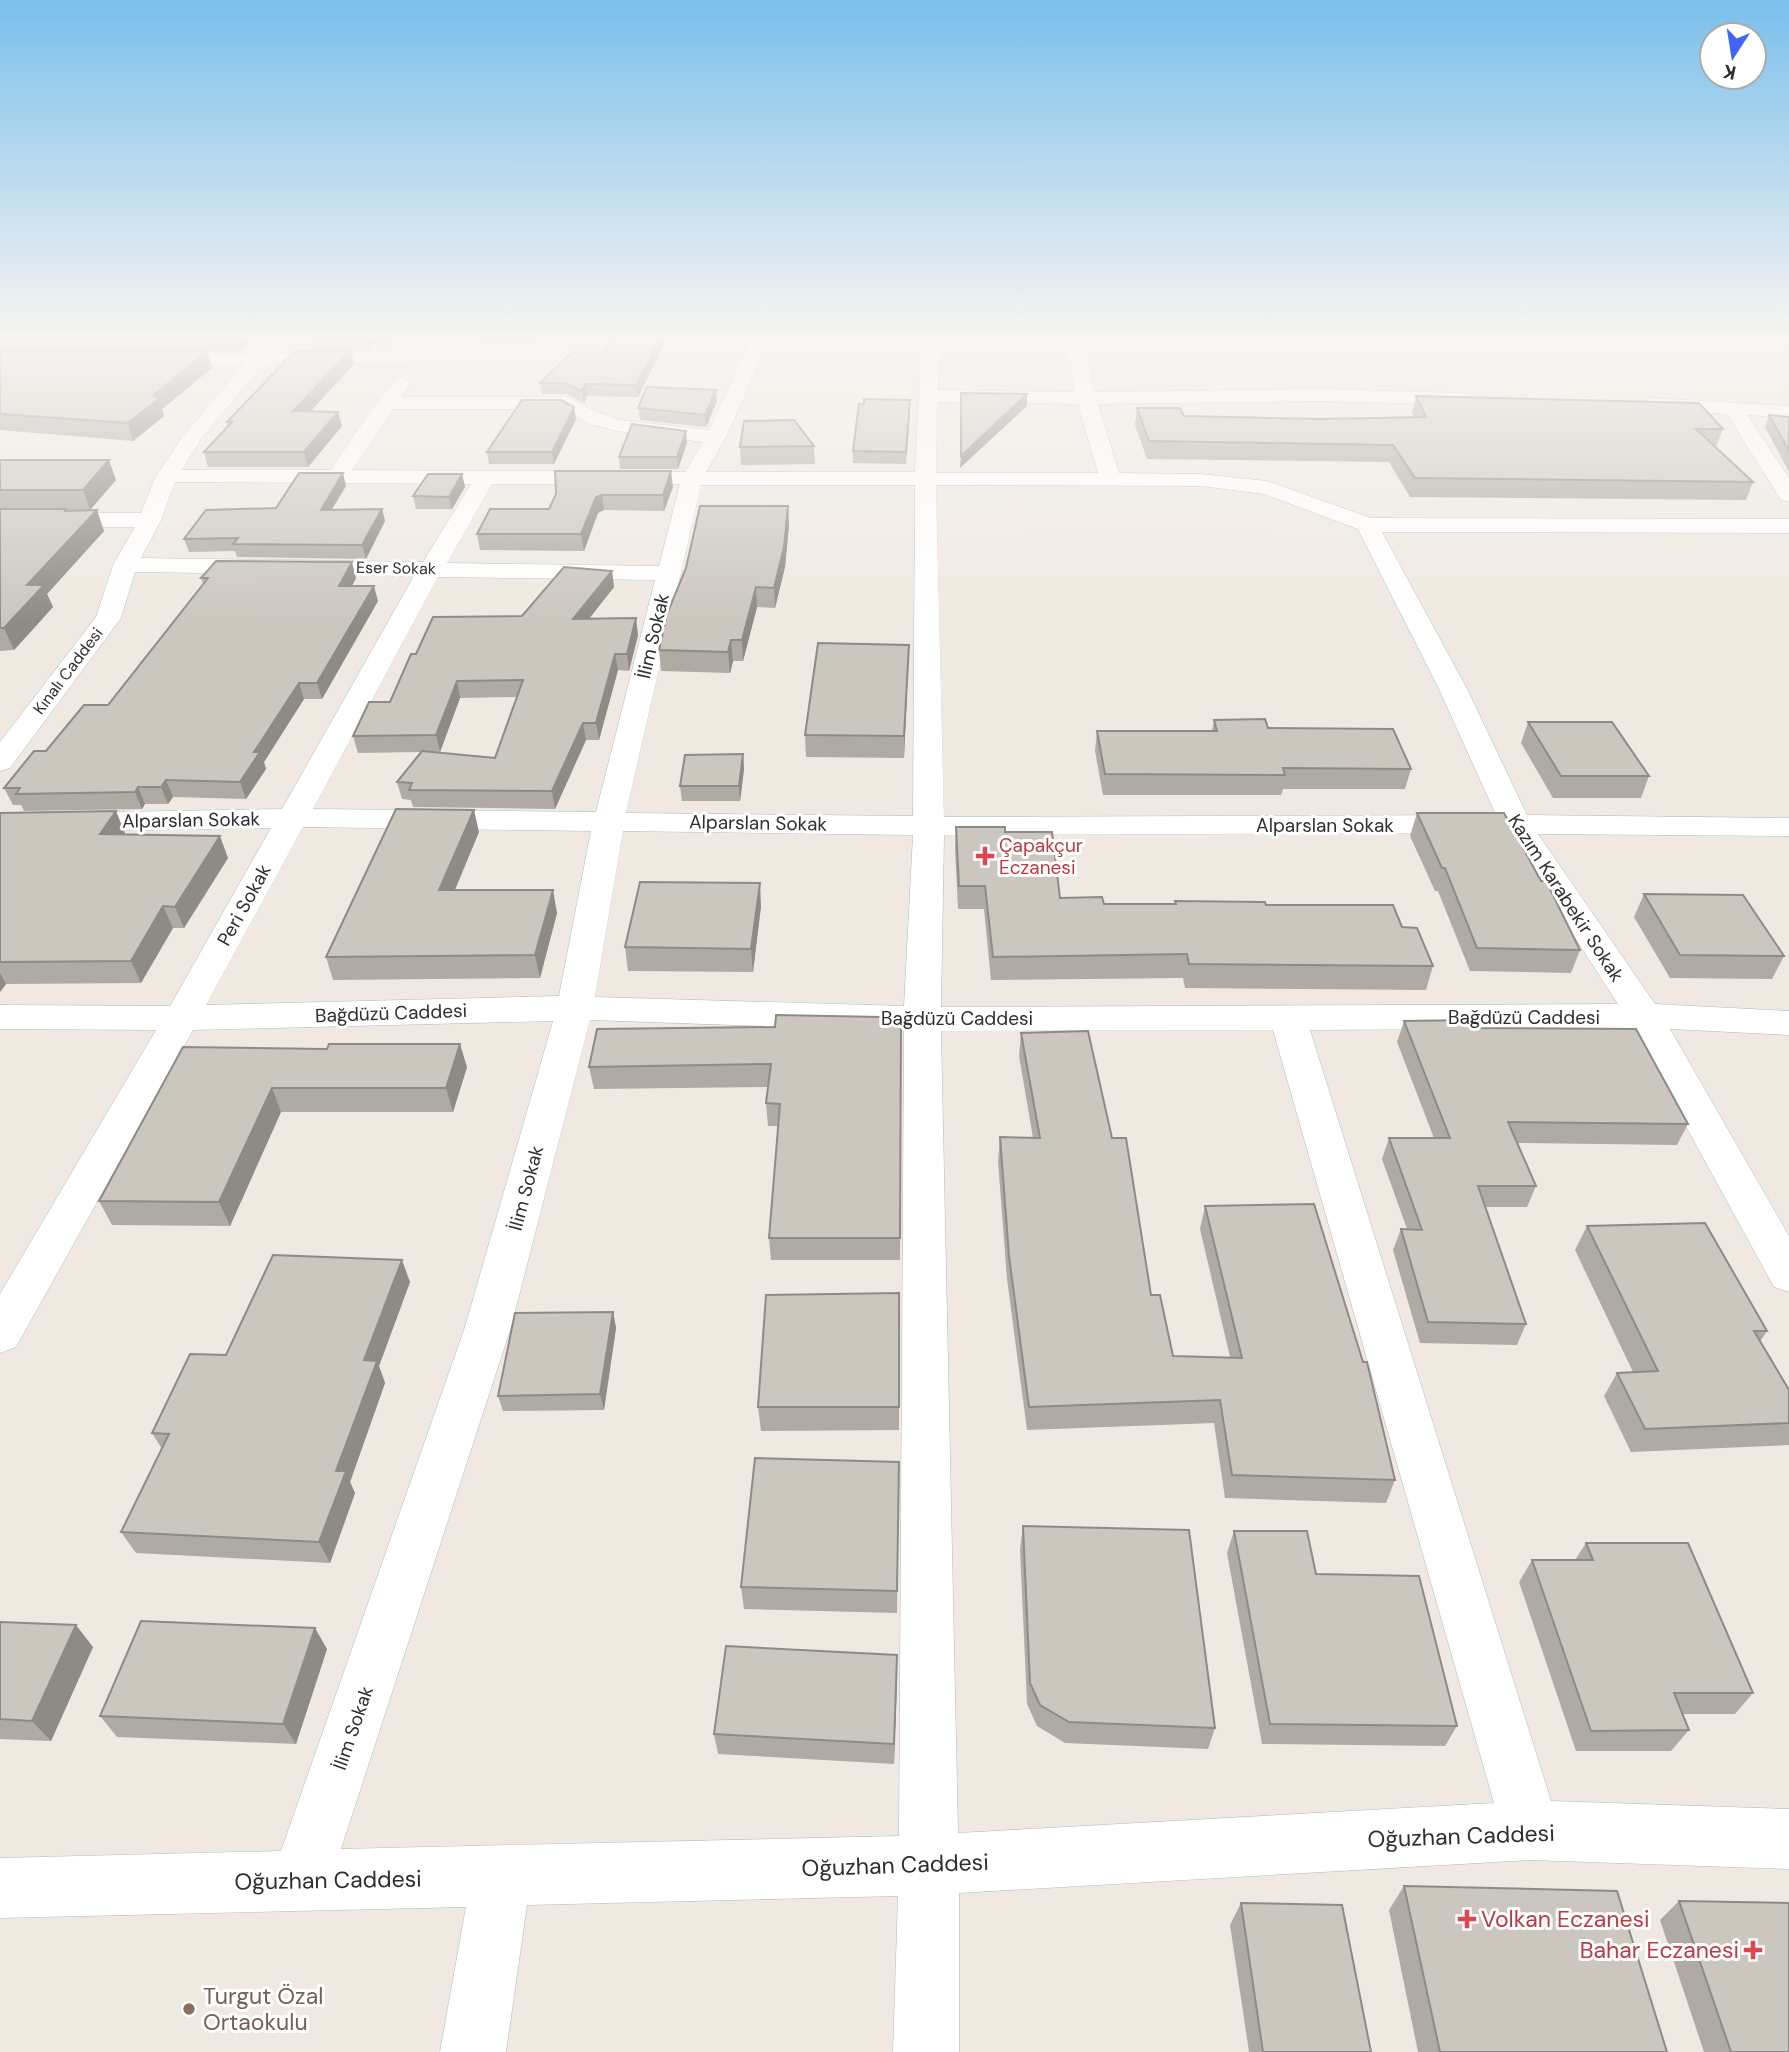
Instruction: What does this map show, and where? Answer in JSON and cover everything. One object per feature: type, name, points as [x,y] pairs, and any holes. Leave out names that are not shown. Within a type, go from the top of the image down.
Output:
[{"type":"street","name":"Kınalı Caddesi","points":[[0,762],[108,618],[125,565],[150,520],[167,476],[198,430]]},
{"type":"street","points":[[337,477],[368,430]]},
{"type":"street","points":[[657,430],[716,437]]},
{"type":"street","name":"İlim Sokak","points":[[301,1881],[488,1327],[575,1008],[608,821],[692,478],[719,430]]},
{"type":"street","points":[[926,2052],[929,1865],[922,1019],[929,826],[928,430]]},
{"type":"street","points":[[1095,430],[1110,479]]},
{"type":"street","points":[[1747,430],[1789,495]]},
{"type":"street","points":[[167,476],[1110,479],[1234,482],[1267,488],[1360,522],[1789,526]]},
{"type":"street","name":"Peri Sokak","points":[[0,1334],[181,1018],[431,568],[486,476]]},
{"type":"street","points":[[0,520],[150,520]]},
{"type":"street","name":"Kazım Karabekir Sokak","points":[[1360,522],[1453,689],[1516,824],[1644,1016],[1789,1275]]},
{"type":"street","name":"Eser Sokak","points":[[125,565],[668,573]]},
{"type":"street","name":"Alparslan Sokak","points":[[0,823],[292,818],[929,826],[1516,824],[1789,827]]},
{"type":"street","name":"Bağdüzü Caddesi","points":[[0,1017],[181,1018],[575,1008],[922,1019],[1644,1016],[1789,1023]]},
{"type":"street","points":[[1288,1018],[1531,1830]]},
{"type":"street","name":"Oğuzhan Caddesi","points":[[0,1888],[929,1865],[1531,1830],[1789,1839]]},
{"type":"street","points":[[473,2052],[501,1876]]},
{"type":"building","points":[[225,430],[323,430],[304,452],[204,452]]},
{"type":"building","points":[[502,430],[563,430],[552,452],[487,452]]},
{"type":"building","points":[[630,430],[686,431],[677,457],[619,457]]},
{"type":"building","points":[[743,430],[802,430],[814,446],[740,447]]},
{"type":"building","points":[[856,430],[908,430],[906,452],[853,451]]},
{"type":"building","points":[[961,430],[989,430],[961,456]]},
{"type":"building","points":[[1145,430],[1697,430],[1753,482],[1415,478],[1393,445],[1149,441]]},
{"type":"building","points":[[1777,430],[1789,430],[1789,451]]},
{"type":"building","points":[[0,460],[109,460],[83,490],[0,490]]},
{"type":"building","points":[[555,471],[671,471],[663,495],[596,497],[581,534],[477,534],[490,509],[549,509],[556,494]]},
{"type":"building","points":[[299,473],[343,473],[321,510],[382,509],[362,545],[233,544],[238,538],[184,539],[206,510],[276,508]]},
{"type":"building","points":[[428,474],[462,474],[449,497],[413,496]]},
{"type":"building","points":[[700,506],[788,506],[784,547],[774,588],[756,587],[742,640],[731,640],[728,652],[659,650],[667,614],[686,568]]},
{"type":"building","points":[[0,509],[97,510],[27,585],[44,585],[4,628],[0,628]]},
{"type":"building","points":[[216,561],[352,562],[339,586],[374,586],[317,683],[299,683],[254,752],[260,752],[240,782],[166,780],[161,787],[138,787],[135,792],[16,794],[20,788],[4,788],[34,751],[46,751],[84,705],[108,705],[208,578],[201,578]]},
{"type":"building","points":[[564,567],[612,571],[573,619],[636,618],[627,654],[615,654],[596,723],[583,723],[552,791],[409,790],[412,783],[397,782],[422,751],[495,758],[523,680],[457,681],[436,735],[353,736],[369,702],[390,702],[411,654],[416,654],[433,617],[522,616]]},
{"type":"building","points":[[818,643],[909,645],[904,736],[805,735]]},
{"type":"building","points":[[1265,719],[1268,728],[1393,729],[1411,769],[1283,768],[1285,775],[1105,774],[1097,731],[1217,731],[1214,720]]},
{"type":"building","points":[[1528,722],[1612,722],[1649,776],[1561,776]]},
{"type":"building","points":[[743,754],[739,786],[680,786],[685,755]]},
{"type":"building","points":[[396,809],[474,810],[439,890],[553,890],[535,955],[326,957]]},
{"type":"building","points":[[116,811],[100,834],[220,836],[175,907],[163,906],[131,961],[0,962],[0,813]]},
{"type":"building","points":[[1417,813],[1504,813],[1541,881],[1546,881],[1580,950],[1477,948],[1445,868],[1442,868]]},
{"type":"building","points":[[956,827],[1005,827],[1005,832],[1052,832],[1060,898],[1102,897],[1104,904],[1176,904],[1175,901],[1265,902],[1266,905],[1393,905],[1402,927],[1417,928],[1433,966],[1189,964],[1187,954],[993,957],[985,886],[959,886]]},
{"type":"building","points":[[640,882],[760,883],[751,949],[625,947]]},
{"type":"building","points":[[1644,894],[1743,895],[1784,956],[1680,955]]},
{"type":"building","points":[[776,1015],[882,1017],[901,1024],[900,1238],[769,1238],[780,1104],[766,1103],[771,1064],[589,1067],[597,1029],[775,1027]]},
{"type":"building","points":[[1472,1020],[1475,1028],[1636,1029],[1688,1124],[1508,1122],[1536,1186],[1478,1186],[1526,1324],[1428,1322],[1401,1229],[1422,1230],[1389,1138],[1450,1138],[1404,1021]]},
{"type":"building","points":[[1088,1031],[1112,1138],[1126,1138],[1151,1295],[1160,1295],[1173,1356],[1242,1358],[1205,1206],[1314,1204],[1363,1362],[1367,1362],[1395,1480],[1232,1475],[1220,1400],[1029,1407],[1009,1256],[1000,1137],[1040,1138],[1021,1033]]},
{"type":"building","points":[[329,1044],[460,1044],[446,1088],[272,1088],[219,1202],[99,1201],[183,1047],[327,1049]]},
{"type":"building","points":[[1705,1223],[1767,1331],[1754,1331],[1789,1390],[1789,1423],[1645,1429],[1617,1373],[1658,1371],[1587,1226]]},
{"type":"building","points":[[273,1255],[402,1260],[364,1360],[377,1361],[336,1471],[346,1471],[319,1542],[121,1532],[169,1434],[152,1433],[190,1354],[226,1355]]},
{"type":"building","points":[[899,1293],[899,1407],[758,1407],[766,1295]]},
{"type":"building","points":[[613,1312],[600,1394],[498,1396],[515,1313]]},
{"type":"building","points":[[755,1458],[899,1462],[897,1591],[741,1587]]},
{"type":"building","points":[[1023,1526],[1189,1530],[1215,1728],[1069,1722],[1040,1705],[1030,1683]]},
{"type":"building","points":[[1234,1531],[1307,1531],[1316,1574],[1419,1576],[1457,1726],[1270,1724]]},
{"type":"building","points":[[1586,1543],[1688,1543],[1753,1693],[1674,1693],[1689,1730],[1591,1731],[1532,1560],[1593,1560]]},
{"type":"building","points":[[141,1621],[315,1628],[283,1724],[100,1716]]},
{"type":"building","points":[[0,1622],[76,1625],[32,1721],[0,1719]]},
{"type":"building","points":[[726,1646],[897,1655],[894,1744],[714,1734]]},
{"type":"building","points":[[1404,1886],[1617,1891],[1667,2052],[1440,2052]]},
{"type":"building","points":[[1679,1901],[1789,1903],[1789,2052],[1731,2052]]},
{"type":"building","points":[[1241,1903],[1342,1905],[1371,2052],[1263,2052]]},
{"type":"place","name":"Çapakçur Eczanesi","points":[[985,856]]},
{"type":"place","name":"Volkan Eczanesi","points":[[1467,1919]]},
{"type":"place","name":"Bahar Eczanesi","points":[[1753,1950]]},
{"type":"place","name":"Turgut Özal Ortaokulu","points":[[189,2009]]}]
